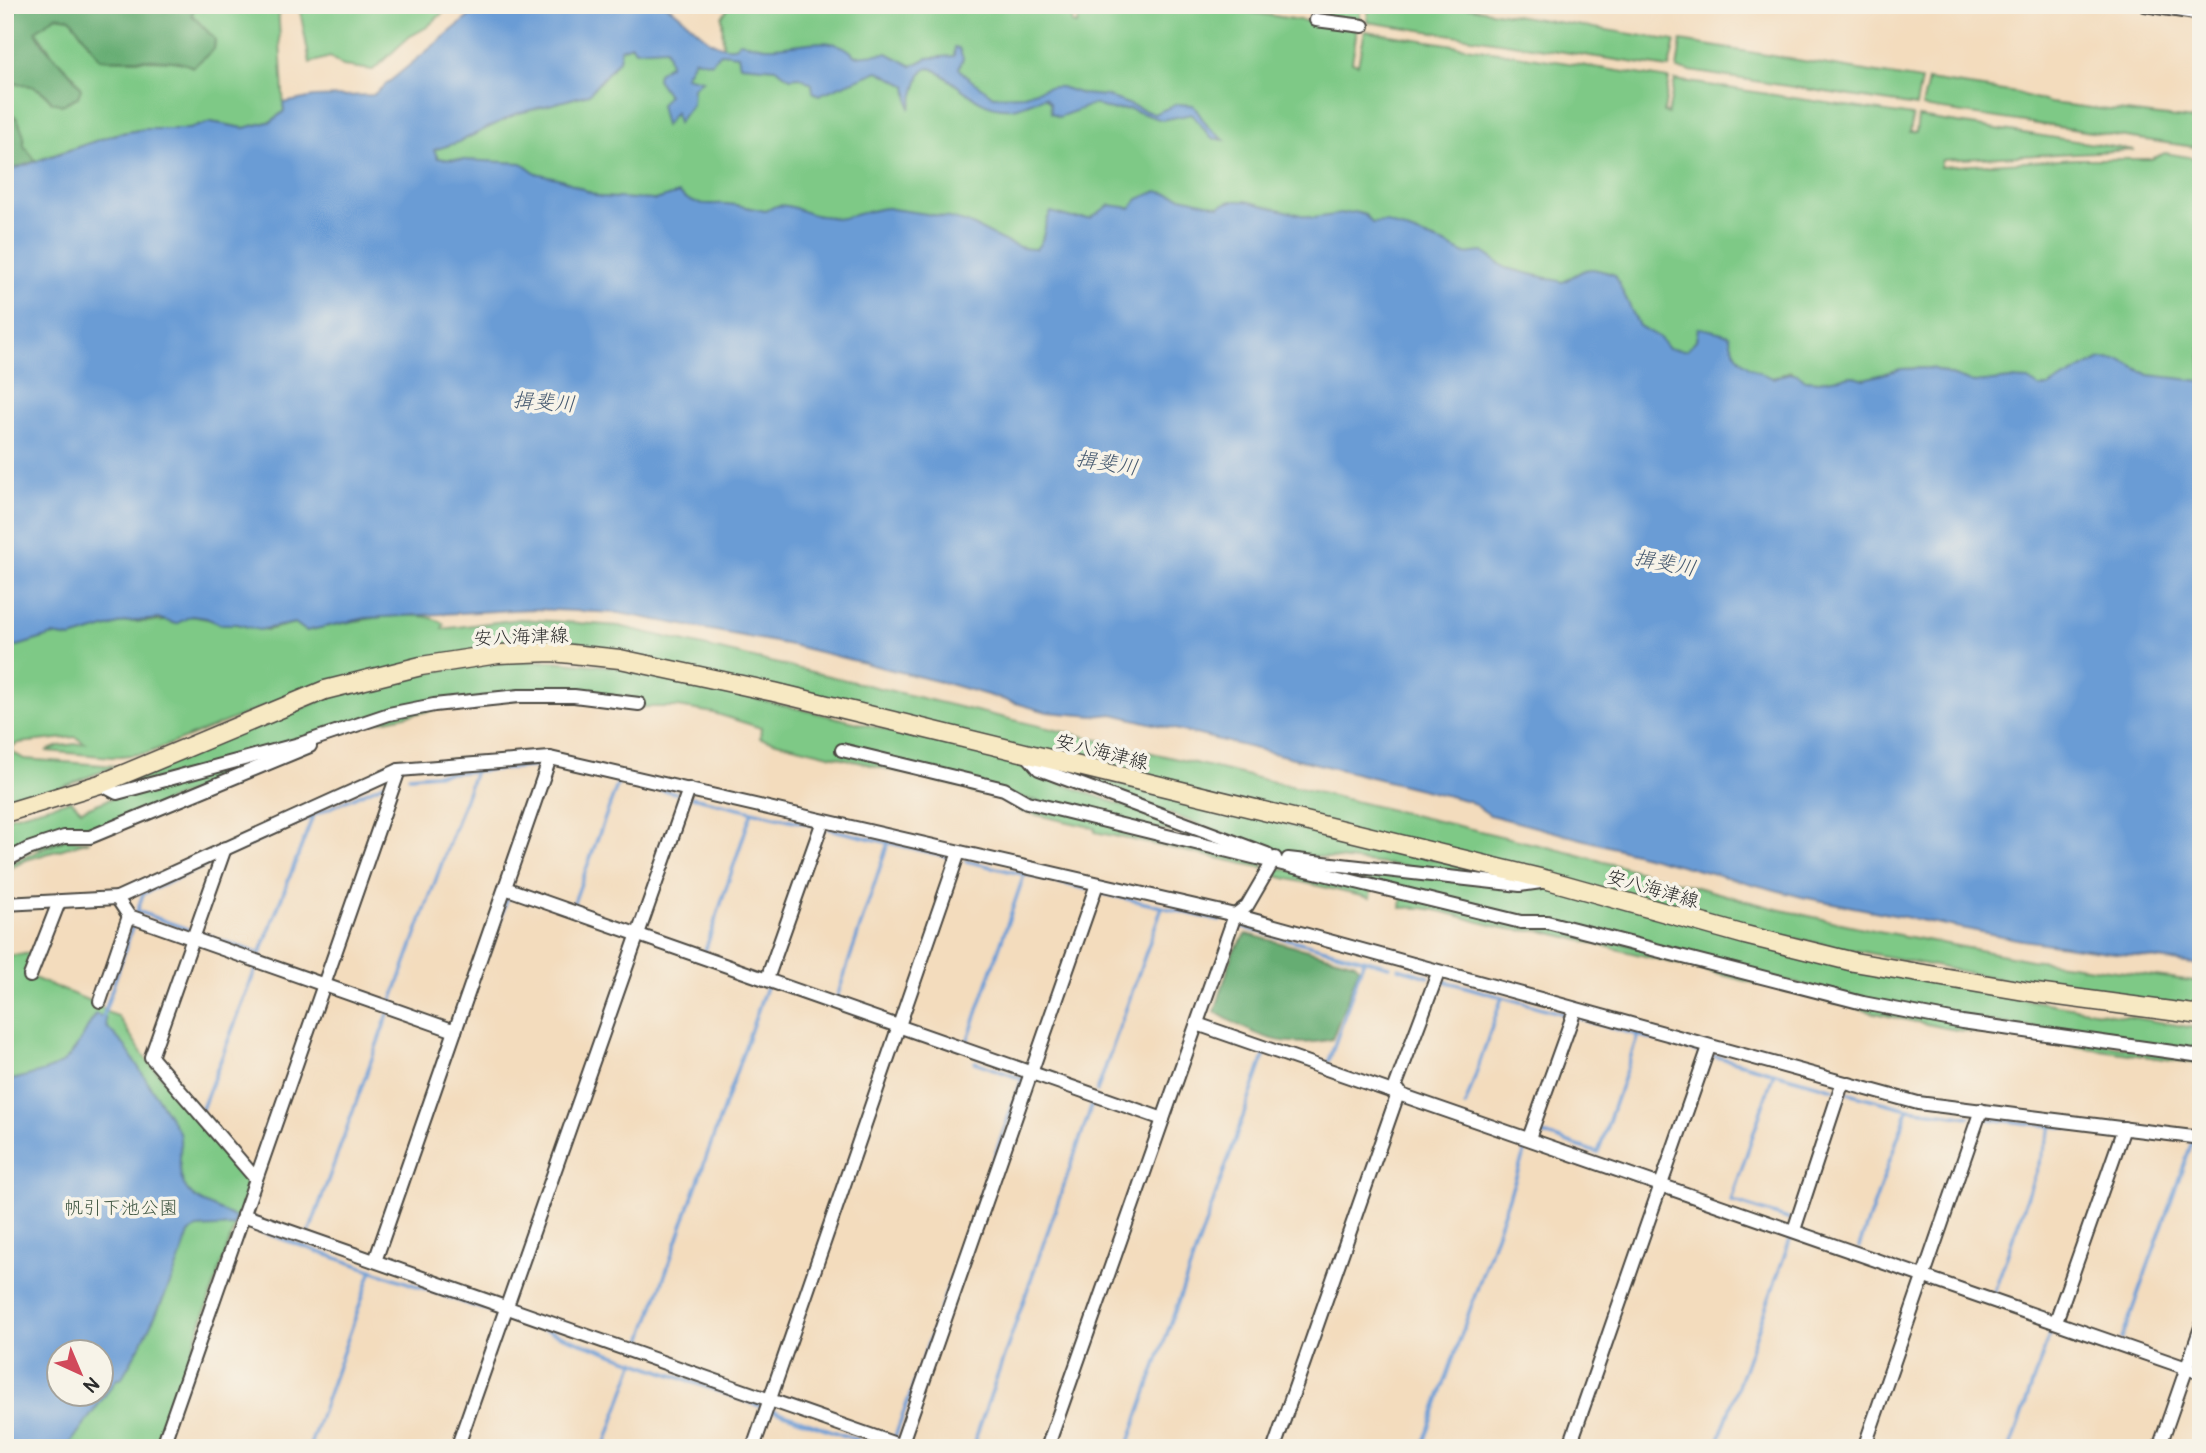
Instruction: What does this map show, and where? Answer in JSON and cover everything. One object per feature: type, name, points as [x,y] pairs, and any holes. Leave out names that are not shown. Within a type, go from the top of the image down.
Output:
[{"type":"main road","name":"安八海津線","points":[[5,813],[100,784],[325,690],[421,666],[498,654],[552,652],[620,659],[761,689],[1548,880],[1745,935],[1854,962],[2036,993],[2201,1015]]},
{"type":"street","points":[[2145,5],[2201,14]]},
{"type":"street","points":[[1316,20],[1363,26]]},
{"type":"street","points":[[100,784],[117,793],[278,750],[389,714],[474,699],[574,696],[639,704]]},
{"type":"street","points":[[5,861],[28,849],[64,837],[90,837],[304,751],[330,732]]},
{"type":"street","points":[[842,750],[1004,789],[1027,802],[1521,922],[1547,922],[1863,1003],[1962,1022],[2201,1056]]},
{"type":"street","points":[[1027,755],[1039,769],[1274,860],[1520,885],[1548,880]]},
{"type":"street","points":[[374,1261],[550,758]]},
{"type":"street","points":[[5,904],[117,898],[399,770],[550,758],[1235,915],[1918,1103],[2201,1138]]},
{"type":"street","points":[[162,1448],[399,770]]},
{"type":"street","points":[[457,1448],[689,789]]},
{"type":"street","points":[[767,979],[823,821]]},
{"type":"street","points":[[225,848],[151,1057],[256,1179]]},
{"type":"street","points":[[753,1448],[960,852]]},
{"type":"street","points":[[1047,1448],[1235,915],[1247,906],[1274,860]]},
{"type":"street","points":[[241,1221],[374,1261],[904,1447],[1097,884]]},
{"type":"street","points":[[505,888],[1163,1119]]},
{"type":"street","points":[[117,898],[129,916],[455,1031]]},
{"type":"street","points":[[30,976],[59,902]]},
{"type":"street","points":[[100,1001],[129,916]]},
{"type":"street","points":[[1275,1448],[1438,973]]},
{"type":"street","points":[[1530,1138],[1575,1010]]},
{"type":"street","points":[[1197,1024],[1397,1091],[2201,1373]]},
{"type":"street","points":[[1569,1448],[1709,1047]]},
{"type":"street","points":[[1794,1230],[1842,1084]]},
{"type":"street","points":[[1864,1448],[1981,1110]]},
{"type":"street","points":[[2056,1321],[2124,1128]]},
{"type":"street","points":[[2159,1448],[2201,1327]]},
{"type":"green space","points":[[18,5],[195,5],[192,15],[215,39],[214,49],[193,67],[173,61],[100,59],[70,18],[56,16],[36,31],[45,47],[71,74],[81,89],[78,97],[62,105],[52,102],[36,88],[15,83],[6,95],[8,109],[18,120],[24,136],[24,146],[36,161],[5,172],[5,20],[13,18]]},
{"type":"green space","points":[[195,5],[278,5],[284,111],[272,121],[244,128],[211,122],[188,129],[145,129],[116,134],[36,161],[24,146],[24,136],[18,120],[8,109],[6,95],[15,83],[40,90],[52,102],[75,77],[58,62],[36,31],[56,16],[70,18],[100,59],[182,61],[214,49],[215,40],[191,15]]},
{"type":"green space","points":[[299,5],[452,5],[427,27],[409,37],[373,70],[343,66],[330,57],[310,63]]},
{"type":"green space","points":[[730,5],[811,8],[819,5],[1074,5],[1072,23],[1077,24],[1081,5],[1204,5],[1357,29],[1352,62],[1358,64],[1365,31],[1669,79],[1664,112],[1668,114],[1675,80],[1913,116],[1910,132],[1916,132],[1918,117],[2134,150],[1942,160],[1940,167],[2076,159],[2151,159],[2165,153],[2201,159],[2201,410],[1974,383],[1931,368],[1901,369],[1865,379],[1853,376],[1819,381],[1805,380],[1790,371],[1773,378],[1047,260],[653,213],[438,158],[392,128],[618,45],[658,44],[670,51],[723,46],[722,17]]},
{"type":"green space","points":[[1307,5],[1361,5],[1359,21],[1322,15]]},
{"type":"green space","points":[[1369,5],[1453,5],[1675,41],[1669,68],[1367,22]]},
{"type":"green space","points":[[1681,41],[1921,80],[1916,106],[1677,69]]},
{"type":"green space","points":[[1928,80],[2017,93],[2050,103],[2201,121],[2201,148],[1922,107]]},
{"type":"green space","points":[[191,616],[267,630],[295,623],[306,631],[397,616],[432,618],[444,624],[442,629],[520,619],[619,626],[1564,851],[1777,909],[2031,960],[2201,982],[2201,1009],[2036,986],[1746,929],[562,646],[326,682],[148,753],[112,757],[46,751],[59,746],[85,743],[75,737],[19,743],[11,747],[14,753],[24,759],[116,766],[29,800],[5,806],[5,650],[53,635],[70,638],[125,622],[170,621]]},
{"type":"green space","points":[[506,661],[551,661],[628,668],[1018,761],[1031,773],[1248,850],[1007,794],[1262,863],[1264,868],[1095,832],[1095,828],[1020,811],[1001,799],[971,792],[969,789],[760,738],[761,728],[714,713],[678,707],[638,707],[517,692],[302,738],[191,771],[119,786],[115,783],[340,693],[422,673]]},
{"type":"green space","points":[[297,748],[89,833],[5,857],[5,818],[71,800],[81,810],[147,785]]},
{"type":"green space","points":[[1041,765],[1512,878],[1275,852],[1043,768]]},
{"type":"green space","points":[[65,840],[89,841],[26,860],[5,871],[5,865]]},
{"type":"green space","points":[[1295,865],[1544,887],[1992,994],[2201,1029],[2201,1052],[1964,1018],[1866,1000]]},
{"type":"green space","points":[[1281,868],[1371,891],[1370,898],[1272,875]]},
{"type":"green space","points":[[1402,898],[1553,926],[1862,1005],[2201,1060],[2201,1064],[1951,1029],[1892,1017],[1539,930],[1504,928],[1435,910],[1401,908]]},
{"type":"green space","points":[[1247,934],[1355,963],[1359,968],[1332,1039],[1300,1043],[1271,1039],[1215,1012],[1233,952]]},
{"type":"green space","name":"帆引下池公園","points":[[35,953],[26,975],[100,1005],[106,1012],[118,1016],[146,1059],[247,1176],[249,1185],[158,1448],[5,1448],[5,956]]},
{"type":"water","name":"揖斐川","points":[[483,5],[664,5],[673,9],[717,45],[737,46],[739,42],[776,47],[825,42],[846,48],[855,56],[887,53],[912,66],[927,58],[954,56],[955,47],[959,48],[963,58],[959,68],[993,96],[1024,95],[1048,87],[1061,87],[1082,94],[1107,96],[1154,114],[1177,104],[1193,105],[1209,128],[1224,140],[1211,138],[1192,114],[1162,120],[1129,109],[1110,110],[1094,104],[1059,117],[1051,113],[1050,103],[1045,97],[1013,108],[990,106],[928,68],[920,74],[910,109],[907,86],[878,71],[819,95],[813,92],[812,84],[800,77],[790,78],[775,68],[740,65],[738,55],[721,53],[711,63],[695,59],[685,76],[702,80],[693,88],[692,104],[678,123],[675,112],[665,126],[660,105],[668,95],[657,79],[658,73],[670,64],[666,48],[635,50],[632,45],[621,49],[619,60],[589,94],[516,114],[459,142],[434,150],[438,158],[522,163],[536,173],[561,179],[600,197],[655,200],[679,193],[702,204],[732,205],[766,211],[773,207],[786,206],[814,215],[837,218],[888,208],[957,220],[1009,243],[1036,249],[1042,240],[1051,212],[1072,218],[1090,218],[1110,205],[1131,208],[1138,199],[1157,191],[1219,206],[1231,201],[1246,201],[1313,218],[1355,212],[1365,215],[1372,223],[1385,222],[1465,254],[1483,252],[1506,268],[1563,282],[1587,269],[1615,275],[1639,326],[1659,337],[1668,349],[1686,350],[1696,340],[1698,328],[1723,333],[1729,335],[1735,351],[1744,363],[1773,378],[1794,373],[1805,380],[1819,381],[1853,376],[1865,379],[1901,369],[1931,368],[1974,383],[2010,379],[2028,380],[2039,387],[2048,387],[2101,359],[2121,360],[2149,375],[2201,381],[2201,965],[2022,940],[1802,897],[1490,815],[1469,801],[1113,714],[1094,716],[1047,712],[949,684],[791,645],[619,613],[532,609],[366,618],[306,631],[295,623],[259,630],[191,616],[176,624],[160,619],[125,622],[71,638],[53,635],[5,650],[5,172],[116,134],[145,129],[188,129],[211,122],[244,128],[272,121],[284,111],[283,103],[314,97],[373,95]]},
{"type":"water","name":"帆引下池公園","points":[[95,1014],[105,1017],[107,1027],[125,1046],[179,1132],[180,1170],[187,1190],[201,1202],[236,1218],[234,1226],[197,1228],[189,1233],[167,1290],[121,1379],[116,1380],[116,1338],[46,1338],[46,1408],[96,1408],[67,1448],[5,1448],[5,1082],[62,1063],[77,1046]]},
{"type":"waterway","points":[[409,776],[542,766]]},
{"type":"waterway","points":[[557,766],[602,776]]},
{"type":"waterway","points":[[391,1004],[475,771]]},
{"type":"waterway","points":[[573,905],[619,780]]},
{"type":"waterway","points":[[292,825],[388,782]]},
{"type":"waterway","points":[[661,790],[676,793]]},
{"type":"waterway","points":[[692,797],[812,825]]},
{"type":"waterway","points":[[704,954],[752,811]]},
{"type":"waterway","points":[[220,940],[260,954],[313,816]]},
{"type":"waterway","points":[[232,853],[285,828]]},
{"type":"waterway","points":[[829,829],[950,857]]},
{"type":"waterway","points":[[837,997],[888,843]]},
{"type":"waterway","points":[[966,861],[1087,889]]},
{"type":"waterway","points":[[137,912],[143,894],[211,863]]},
{"type":"waterway","points":[[966,1045],[1024,875]]},
{"type":"waterway","points":[[1102,893],[1221,921]]},
{"type":"waterway","points":[[491,947],[507,899]]},
{"type":"waterway","points":[[1097,1091],[1162,907]]},
{"type":"waterway","points":[[137,911],[190,930]]},
{"type":"waterway","points":[[102,1020],[133,925]]},
{"type":"waterway","points":[[1242,927],[1389,966]]},
{"type":"waterway","points":[[200,933],[213,937]]},
{"type":"waterway","points":[[1329,1061],[1364,959]]},
{"type":"waterway","points":[[202,1109],[256,968]]},
{"type":"waterway","points":[[1398,968],[1429,977]]},
{"type":"waterway","points":[[1444,981],[1564,1014]]},
{"type":"waterway","points":[[639,1349],[766,987]]},
{"type":"waterway","points":[[1465,1106],[1502,997]]},
{"type":"waterway","points":[[309,1233],[388,1014]]},
{"type":"waterway","points":[[1580,1019],[1699,1052]]},
{"type":"waterway","points":[[1540,1133],[1598,1153],[1638,1035]]},
{"type":"waterway","points":[[1127,1448],[1266,1051]]},
{"type":"waterway","points":[[1714,1056],[1834,1089]]},
{"type":"waterway","points":[[895,1437],[1022,1079],[975,1062]]},
{"type":"waterway","points":[[1774,1072],[1731,1201],[1788,1219]]},
{"type":"waterway","points":[[1848,1093],[1908,1109],[1970,1117]]},
{"type":"waterway","points":[[972,1448],[1093,1102]]},
{"type":"waterway","points":[[1859,1247],[1908,1109]]},
{"type":"waterway","points":[[1989,1119],[2113,1133]]},
{"type":"waterway","points":[[1993,1295],[2052,1126]]},
{"type":"waterway","points":[[2122,1339],[2192,1142]]},
{"type":"waterway","points":[[1422,1448],[1527,1145]]},
{"type":"waterway","points":[[242,1225],[497,1314]]},
{"type":"waterway","points":[[1716,1448],[1791,1237]]},
{"type":"waterway","points":[[309,1448],[372,1270]]},
{"type":"waterway","points":[[508,1317],[760,1406]]},
{"type":"waterway","points":[[2010,1448],[2052,1327]]},
{"type":"waterway","points":[[604,1448],[635,1361]]},
{"type":"waterway","points":[[770,1409],[880,1448]]}]
